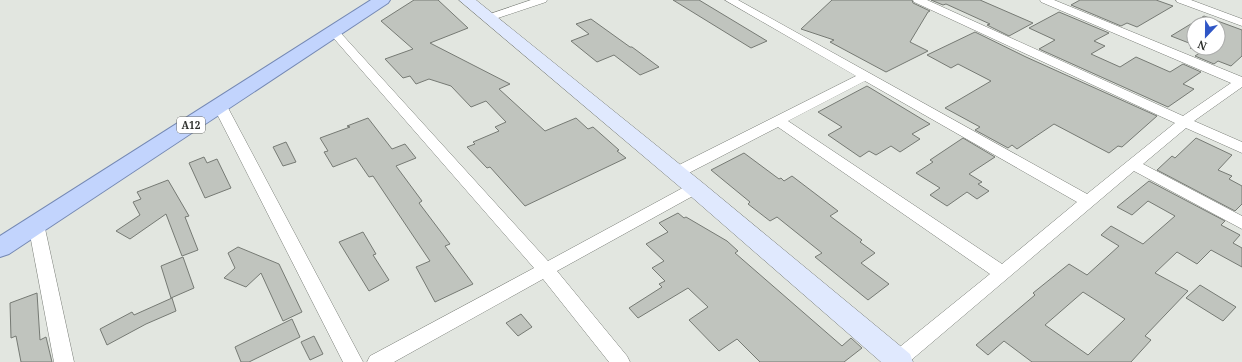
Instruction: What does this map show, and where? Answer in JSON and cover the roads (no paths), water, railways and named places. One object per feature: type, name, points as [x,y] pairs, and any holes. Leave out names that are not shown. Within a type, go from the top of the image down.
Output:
[{"type":"main road","name":"A12","points":[[0,248],[382,0]]},
{"type":"street","points":[[467,0],[695,188],[899,361],[1185,122],[1242,81]]},
{"type":"street","points":[[488,18],[542,0]]},
{"type":"street","points":[[730,0],[1089,202]]},
{"type":"street","points":[[918,0],[1242,148]]},
{"type":"street","points":[[1045,0],[1242,81]]},
{"type":"street","points":[[1181,0],[1242,23]]},
{"type":"street","points":[[334,32],[546,270],[620,362]]},
{"type":"street","points":[[676,173],[866,76]]},
{"type":"street","points":[[220,106],[354,362]]},
{"type":"street","points":[[779,121],[1002,274]]},
{"type":"street","points":[[1134,165],[1242,224]]},
{"type":"street","points":[[377,362],[695,188]]},
{"type":"street","points":[[36,224],[64,362]]}]
